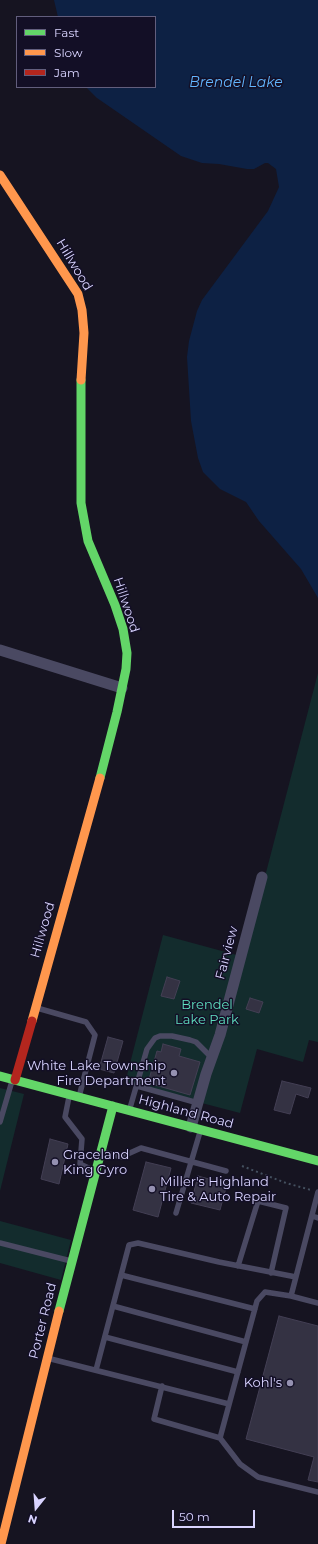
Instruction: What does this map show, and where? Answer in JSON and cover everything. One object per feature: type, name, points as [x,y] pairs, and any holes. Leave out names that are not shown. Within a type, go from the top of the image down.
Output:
[{"type":"main road","name":"Hillwood","points":[[0,174],[78,294],[82,310],[84,333],[81,384],[81,503],[88,541],[115,605],[123,629],[127,653],[126,669],[117,712],[92,808],[13,1080]]},
{"type":"main road","name":"Highland Road","points":[[0,1076],[318,1161]]},
{"type":"main road","name":"Porter Road","points":[[1,1544],[112,1106]]},
{"type":"street","points":[[0,650],[122,688]]},
{"type":"street","name":"Fairview","points":[[196,1128],[198,1103],[212,1055],[220,1035],[262,877]]},
{"type":"lane","points":[[35,1007],[86,1022],[95,1035],[74,1096],[65,1117],[82,1139],[80,1164],[95,1171]]},
{"type":"lane","points":[[130,1111],[147,1049],[155,1038],[160,1036],[172,1036],[196,1042],[208,1054],[212,1055]]},
{"type":"lane","points":[[0,1122],[1,1112],[13,1080]]},
{"type":"lane","points":[[137,1086],[198,1103]]},
{"type":"lane","points":[[176,1213],[191,1161],[196,1128]]},
{"type":"lane","points":[[101,1151],[121,1157],[141,1148],[226,1171]]},
{"type":"lane","points":[[291,1296],[315,1217],[318,1192]]},
{"type":"lane","points":[[238,1266],[258,1201],[286,1208],[271,1273]]},
{"type":"lane","points":[[0,1243],[72,1261]]},
{"type":"lane","points":[[96,1370],[129,1245],[138,1243],[296,1278]]},
{"type":"lane","points":[[121,1275],[255,1309]]},
{"type":"lane","points":[[220,1438],[257,1301],[265,1292],[291,1296],[318,1303]]},
{"type":"lane","points":[[113,1306],[246,1342]]},
{"type":"lane","points":[[105,1337],[238,1372]]},
{"type":"lane","points":[[47,1358],[230,1404]]},
{"type":"lane","points":[[162,1386],[154,1419],[220,1438],[240,1464],[258,1477],[318,1492]]},
{"type":"path","points":[[242,1166],[286,1183],[318,1192]]},
{"type":"green space","name":"Brendel Lake Park","points":[[318,673],[318,1042],[309,1040],[303,1062],[257,1049],[240,1113],[125,1083],[163,935],[244,957]]},
{"type":"green space","points":[[0,1088],[24,1094],[0,1191]]},
{"type":"green space","points":[[0,1221],[71,1240],[61,1280],[0,1263]]},
{"type":"water","name":"Brendel Lake","points":[[54,0],[318,0],[318,598],[301,569],[259,521],[246,502],[220,489],[203,472],[198,458],[191,421],[187,357],[189,341],[197,311],[202,300],[268,211],[279,187],[276,169],[268,163],[254,169],[247,169],[219,164],[202,163],[181,156],[97,98],[87,88],[156,88],[156,16],[58,16]]},
{"type":"building","points":[[167,977],[180,981],[174,999],[161,996]]},
{"type":"building","points":[[250,998],[263,1002],[259,1013],[246,1009]]},
{"type":"building","points":[[108,1037],[123,1041],[114,1073],[99,1069]]},
{"type":"building","name":"White Lake Township Fire Department","points":[[163,1044],[181,1049],[179,1056],[200,1062],[190,1095],[148,1083],[157,1051],[161,1052]]},
{"type":"building","points":[[282,1081],[311,1088],[308,1098],[296,1094],[290,1114],[274,1110]]},
{"type":"building","name":"Graceland King Gyro","points":[[50,1139],[68,1144],[59,1184],[41,1179]]},
{"type":"building","name":"Miller's Highland Tire & Auto Repair","points":[[146,1162],[171,1168],[158,1217],[133,1210]]},
{"type":"building","points":[[198,1176],[227,1184],[220,1210],[191,1203]]},
{"type":"building","name":"Kohl's","points":[[279,1316],[318,1326],[318,1482],[308,1480],[314,1457],[246,1439]]},
{"type":"traffic: fast","points":[[81,380],[81,503],[88,541],[115,605],[123,629],[127,653],[126,669],[117,712],[100,778]]},
{"type":"traffic: fast","points":[[0,1076],[318,1161]]},
{"type":"traffic: fast","points":[[59,1311],[113,1106]]},
{"type":"traffic: slow","points":[[0,175],[78,294],[82,310],[84,333],[81,380]]},
{"type":"traffic: slow","points":[[32,1021],[100,778]]},
{"type":"traffic: slow","points":[[1,1544],[59,1311]]},
{"type":"traffic: jam","points":[[15,1080],[32,1021]]},
{"type":"place","name":"White Lake Township Fire Department","points":[[174,1073]]},
{"type":"place","name":"Graceland King Gyro","points":[[55,1162]]},
{"type":"place","name":"Miller's Highland Tire & Auto Repair","points":[[152,1189]]},
{"type":"place","name":"Kohl's","points":[[290,1383]]}]
